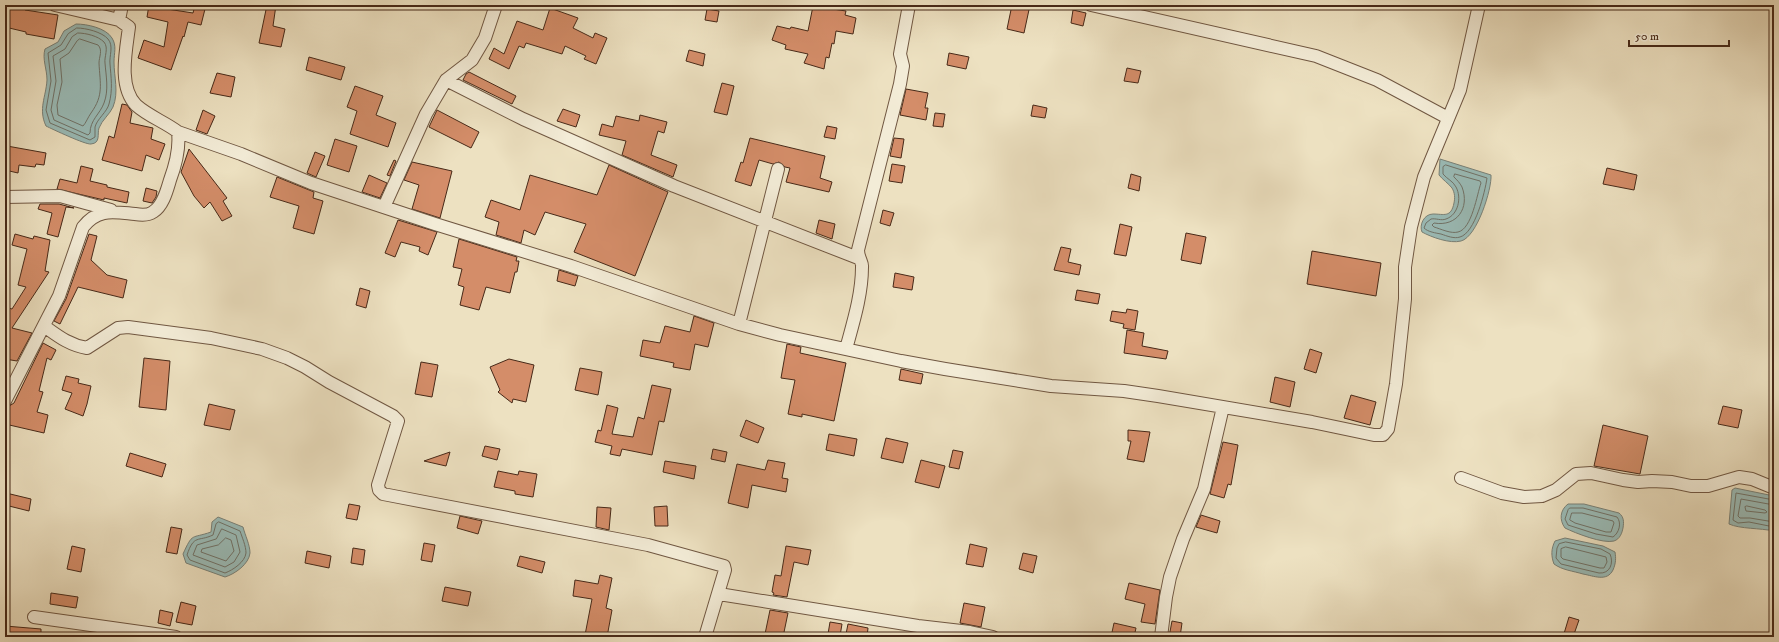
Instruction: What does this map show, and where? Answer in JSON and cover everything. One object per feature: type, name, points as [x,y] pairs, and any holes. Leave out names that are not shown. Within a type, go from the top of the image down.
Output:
[{"type":"street","points":[[55,5],[119,20],[129,28],[125,64],[126,88],[136,105],[178,132],[241,154],[311,183],[571,266],[739,324],[780,335],[901,361],[1051,386],[1124,391],[1312,422],[1374,436],[1383,435],[1388,429],[1396,384],[1405,299],[1405,267],[1411,227],[1424,177],[1460,90],[1478,5]]},
{"type":"street","points":[[119,20],[122,5]]},
{"type":"street","points":[[384,207],[426,114],[446,80],[472,60],[485,38],[496,5]]},
{"type":"street","points":[[858,258],[862,236],[900,84],[903,66],[900,54],[909,5]]},
{"type":"street","points":[[1090,5],[1316,56],[1377,80],[1448,118]]},
{"type":"street","points":[[446,80],[523,119],[606,157],[674,186],[858,258],[863,265],[861,284],[846,349]]},
{"type":"street","points":[[5,401],[60,296],[83,227],[90,219],[102,212],[143,215],[153,212],[161,204],[174,169],[180,144],[178,132]]},
{"type":"street","points":[[739,324],[778,169]]},
{"type":"street","points":[[5,196],[60,196],[116,212]]},
{"type":"street","points":[[44,326],[66,341],[77,346],[87,348],[118,328],[128,328],[237,342],[287,358],[394,416],[398,421],[378,486],[379,490],[383,494],[648,545],[724,566],[725,570],[719,594],[705,637]]},
{"type":"street","points":[[1161,637],[1170,577],[1183,539],[1204,489],[1223,407]]},
{"type":"street","points":[[1461,478],[1502,493],[1524,497],[1542,496],[1556,490],[1576,474],[1591,472],[1623,480],[1638,482],[1666,482],[1691,486],[1708,486],[1739,477],[1774,488]]},
{"type":"street","points":[[719,594],[918,626],[970,632],[993,637]]},
{"type":"street","points":[[34,617],[176,637]]},
{"type":"water","points":[[76,24],[101,29],[112,38],[115,47],[115,101],[112,110],[99,128],[96,142],[91,144],[76,140],[46,126],[43,114],[43,103],[47,80],[44,57],[45,49],[58,42],[64,31]]},
{"type":"water","points":[[1440,159],[1491,175],[1489,191],[1478,222],[1467,238],[1457,242],[1441,240],[1422,232],[1421,229],[1423,220],[1430,214],[1446,214],[1453,208],[1454,192],[1439,175]]},
{"type":"water","points":[[1735,488],[1774,496],[1774,531],[1739,527],[1729,524],[1732,490]]},
{"type":"water","points":[[1568,504],[1584,504],[1619,513],[1623,518],[1623,528],[1620,536],[1618,539],[1609,542],[1596,540],[1565,528],[1561,515],[1563,509]]},
{"type":"water","points":[[218,517],[243,527],[250,550],[249,557],[244,565],[233,574],[225,577],[186,563],[183,554],[193,537],[211,532],[212,522]]},
{"type":"water","points":[[1565,538],[1603,546],[1615,552],[1616,558],[1613,570],[1607,576],[1596,577],[1564,569],[1554,564],[1552,552],[1555,541]]},
{"type":"building","points":[[5,5],[15,5],[25,8],[25,10],[58,15],[54,39],[26,34],[26,32],[5,27]]},
{"type":"building","points":[[149,5],[168,5],[167,9],[193,13],[195,5],[206,5],[201,25],[188,22],[184,37],[183,36],[171,70],[138,58],[144,40],[164,47],[168,22],[147,17]]},
{"type":"building","points":[[267,5],[276,5],[273,26],[285,29],[281,47],[259,43]]},
{"type":"building","points":[[1012,5],[1030,5],[1024,33],[1007,29]]},
{"type":"building","points":[[813,6],[846,11],[845,15],[856,18],[853,34],[836,31],[834,44],[832,43],[829,58],[826,57],[824,69],[804,63],[808,54],[785,49],[786,45],[772,40],[777,26],[790,29],[791,27],[808,31]]},
{"type":"building","points":[[550,8],[578,18],[573,28],[593,38],[595,33],[607,38],[596,64],[584,59],[586,56],[565,46],[562,54],[526,43],[524,48],[519,46],[509,69],[489,59],[494,48],[504,54],[517,21],[543,30]]},
{"type":"building","points":[[707,9],[719,11],[717,22],[705,20]]},
{"type":"building","points":[[1073,10],[1086,13],[1083,26],[1071,23]]},
{"type":"building","points":[[689,50],[705,54],[703,66],[686,61]]},
{"type":"building","points":[[949,53],[969,57],[966,69],[947,65]]},
{"type":"building","points":[[309,57],[345,67],[341,80],[306,70]]},
{"type":"building","points":[[1127,68],[1141,71],[1138,83],[1124,81]]},
{"type":"building","points":[[469,72],[516,96],[512,104],[463,80]]},
{"type":"building","points":[[217,73],[235,77],[231,97],[210,93]]},
{"type":"building","points":[[722,83],[734,86],[727,115],[714,112]]},
{"type":"building","points":[[355,86],[383,96],[376,115],[396,123],[388,147],[350,134],[357,111],[347,107]]},
{"type":"building","points":[[906,89],[928,93],[925,108],[928,108],[926,120],[900,115]]},
{"type":"building","points":[[122,104],[127,105],[132,112],[130,123],[153,128],[151,139],[165,144],[159,160],[146,155],[142,171],[102,160],[109,136],[114,138]]},
{"type":"building","points":[[1033,105],[1047,108],[1045,118],[1031,116]]},
{"type":"building","points":[[563,109],[580,115],[576,127],[557,121]]},
{"type":"building","points":[[203,110],[215,116],[207,134],[196,130]]},
{"type":"building","points":[[437,110],[479,132],[471,148],[429,127]]},
{"type":"building","points":[[935,113],[945,114],[943,127],[933,126]]},
{"type":"building","points":[[640,115],[667,122],[664,133],[658,131],[651,155],[677,165],[673,177],[622,155],[626,141],[599,135],[602,124],[613,127],[616,116],[639,121]]},
{"type":"building","points":[[827,126],[837,128],[835,139],[824,137]]},
{"type":"building","points":[[750,138],[825,156],[820,178],[832,182],[829,192],[786,182],[790,168],[785,167],[779,162],[773,164],[759,160],[751,186],[735,181],[741,162],[743,163]]},
{"type":"building","points":[[894,138],[904,139],[901,158],[890,156]]},
{"type":"building","points":[[335,139],[357,146],[349,172],[327,165]]},
{"type":"building","points":[[7,146],[46,153],[44,165],[36,164],[35,167],[19,165],[18,173],[5,170]]},
{"type":"building","points":[[189,149],[227,198],[223,201],[232,216],[222,221],[210,202],[204,208],[194,196],[181,172]]},
{"type":"building","points":[[315,152],[325,156],[316,177],[307,173]]},
{"type":"building","points":[[394,160],[396,161],[390,176],[387,175]]},
{"type":"building","points":[[412,162],[452,171],[440,218],[412,209],[419,185],[404,180]]},
{"type":"building","points":[[892,164],[905,166],[902,183],[889,181]]},
{"type":"building","points":[[609,165],[668,192],[635,276],[574,252],[586,224],[545,212],[535,235],[524,230],[521,243],[496,235],[499,222],[485,217],[491,200],[520,210],[530,175],[597,195]]},
{"type":"building","points":[[81,166],[93,169],[90,181],[129,192],[127,203],[104,198],[104,200],[57,189],[60,179],[77,183]]},
{"type":"building","points":[[1607,168],[1637,175],[1634,190],[1603,184]]},
{"type":"building","points":[[1131,174],[1141,177],[1139,191],[1128,188]]},
{"type":"building","points":[[369,175],[387,183],[380,198],[362,192]]},
{"type":"building","points":[[277,177],[314,192],[313,198],[323,201],[314,234],[293,228],[299,206],[270,197]]},
{"type":"building","points":[[146,188],[157,191],[156,197],[152,203],[143,201]]},
{"type":"building","points":[[40,204],[59,204],[74,208],[66,207],[58,237],[47,234],[52,213],[38,209]]},
{"type":"building","points":[[883,210],[894,213],[890,226],[880,223]]},
{"type":"building","points":[[398,220],[437,232],[428,255],[419,251],[420,247],[401,242],[395,257],[385,253]]},
{"type":"building","points":[[819,220],[835,224],[832,239],[816,233]]},
{"type":"building","points":[[1120,224],[1132,227],[1126,256],[1114,254]]},
{"type":"building","points":[[1186,233],[1206,237],[1201,264],[1181,260]]},
{"type":"building","points":[[15,234],[33,239],[34,236],[50,240],[45,271],[49,272],[12,328],[32,333],[17,361],[5,359],[5,307],[12,309],[26,287],[18,285],[27,249],[12,245]]},
{"type":"building","points":[[89,234],[97,236],[91,260],[107,275],[127,280],[123,298],[78,287],[60,324],[54,321],[66,299]]},
{"type":"building","points":[[459,239],[517,257],[516,261],[519,261],[517,272],[515,272],[510,293],[486,287],[479,310],[460,305],[464,287],[458,285],[462,269],[453,267]]},
{"type":"building","points":[[1061,247],[1071,249],[1068,262],[1081,265],[1079,275],[1054,270]]},
{"type":"building","points":[[1312,251],[1381,263],[1376,296],[1307,284]]},
{"type":"building","points":[[559,270],[578,276],[575,286],[557,281]]},
{"type":"building","points":[[895,273],[914,277],[912,290],[893,287]]},
{"type":"building","points":[[360,288],[370,291],[366,308],[356,305]]},
{"type":"building","points":[[1077,290],[1100,294],[1098,304],[1075,300]]},
{"type":"building","points":[[1127,309],[1138,311],[1135,330],[1123,328],[1124,324],[1110,321],[1112,311],[1126,313]]},
{"type":"building","points":[[694,316],[714,323],[708,347],[695,344],[690,370],[673,367],[674,363],[640,356],[643,340],[660,343],[665,326],[690,332]]},
{"type":"building","points":[[1127,330],[1144,333],[1142,346],[1168,351],[1166,359],[1124,353]]},
{"type":"building","points":[[43,343],[56,350],[51,360],[47,358],[39,391],[43,392],[37,412],[48,415],[44,433],[5,424],[6,408],[14,403]]},
{"type":"building","points":[[787,344],[801,347],[800,353],[846,363],[834,421],[802,414],[802,417],[788,414],[795,380],[781,378]]},
{"type":"building","points":[[1310,349],[1322,353],[1316,373],[1304,369]]},
{"type":"building","points":[[144,358],[170,361],[166,410],[139,407]]},
{"type":"building","points":[[509,359],[534,365],[526,402],[513,399],[512,403],[498,392],[500,390],[490,367]]},
{"type":"building","points":[[421,362],[438,365],[432,397],[415,394]]},
{"type":"building","points":[[580,368],[602,372],[598,395],[575,390]]},
{"type":"building","points":[[901,369],[923,374],[921,384],[899,380]]},
{"type":"building","points":[[66,376],[79,379],[78,383],[91,386],[83,416],[65,409],[72,393],[62,390]]},
{"type":"building","points":[[1275,377],[1295,382],[1290,407],[1270,402]]},
{"type":"building","points":[[652,385],[671,389],[664,422],[659,421],[652,455],[622,449],[620,456],[610,454],[612,446],[595,442],[598,430],[601,431],[607,405],[618,408],[612,434],[633,437],[638,417],[644,419]]},
{"type":"building","points":[[1351,395],[1376,402],[1370,425],[1344,418]]},
{"type":"building","points":[[209,404],[235,410],[230,430],[204,425]]},
{"type":"building","points":[[1723,406],[1742,410],[1738,428],[1718,424]]},
{"type":"building","points":[[746,420],[764,428],[758,443],[740,436]]},
{"type":"building","points":[[1603,425],[1648,436],[1640,474],[1594,466]]},
{"type":"building","points":[[1128,430],[1150,432],[1144,462],[1127,459],[1131,441],[1128,441]]},
{"type":"building","points":[[829,434],[857,439],[854,456],[826,450]]},
{"type":"building","points":[[886,438],[908,443],[903,463],[881,458]]},
{"type":"building","points":[[1223,442],[1238,445],[1231,485],[1228,484],[1224,498],[1210,494]]},
{"type":"building","points":[[485,446],[500,449],[497,460],[482,456]]},
{"type":"building","points":[[713,449],[727,452],[725,462],[711,459]]},
{"type":"building","points":[[953,450],[963,452],[959,469],[949,467]]},
{"type":"building","points":[[450,452],[446,466],[424,461]]},
{"type":"building","points":[[130,453],[166,464],[162,477],[126,466]]},
{"type":"building","points":[[768,460],[785,463],[782,478],[788,479],[786,492],[752,485],[748,508],[728,503],[737,464],[765,470]]},
{"type":"building","points":[[921,460],[945,466],[939,488],[915,482]]},
{"type":"building","points":[[665,461],[696,466],[694,479],[663,472]]},
{"type":"building","points":[[498,471],[518,475],[519,471],[537,474],[533,497],[515,494],[515,491],[494,487]]},
{"type":"building","points":[[6,493],[31,499],[29,511],[5,505]]},
{"type":"building","points":[[349,504],[360,506],[357,520],[346,518]]},
{"type":"building","points":[[667,506],[668,526],[655,526],[654,507]]},
{"type":"building","points":[[597,507],[611,508],[609,530],[596,527]]},
{"type":"building","points":[[1201,515],[1220,521],[1217,533],[1196,527]]},
{"type":"building","points":[[460,516],[482,521],[478,534],[457,528]]},
{"type":"building","points":[[171,527],[182,529],[177,554],[166,552]]},
{"type":"building","points":[[424,543],[435,545],[432,562],[421,560]]},
{"type":"building","points":[[970,544],[987,548],[983,567],[966,564]]},
{"type":"building","points":[[72,546],[85,549],[81,572],[67,569]]},
{"type":"building","points":[[786,546],[811,550],[808,565],[794,562],[787,597],[773,595],[774,593],[772,592],[775,575],[781,576]]},
{"type":"building","points":[[353,548],[365,550],[363,565],[351,563]]},
{"type":"building","points":[[307,551],[331,556],[329,568],[305,563]]},
{"type":"building","points":[[1023,553],[1037,556],[1033,573],[1019,569]]},
{"type":"building","points":[[520,556],[545,562],[542,573],[517,566]]},
{"type":"building","points":[[600,575],[612,578],[606,608],[612,610],[607,637],[585,635],[592,599],[573,596],[575,580],[598,584]]},
{"type":"building","points":[[1129,583],[1160,590],[1155,624],[1141,622],[1145,604],[1125,599]]},
{"type":"building","points":[[445,587],[471,592],[468,606],[442,601]]},
{"type":"building","points":[[51,593],[78,597],[76,608],[50,604]]},
{"type":"building","points":[[181,602],[196,606],[192,625],[176,622]]},
{"type":"building","points":[[964,603],[985,607],[981,627],[960,623]]},
{"type":"building","points":[[160,610],[173,613],[170,626],[158,623]]},
{"type":"building","points":[[770,610],[788,613],[783,637],[765,634]]},
{"type":"building","points":[[1569,617],[1579,620],[1573,637],[1563,637]]},
{"type":"building","points":[[1172,621],[1182,623],[1180,637],[1169,637]]},
{"type":"building","points":[[830,622],[842,624],[840,636],[828,634]]},
{"type":"building","points":[[1114,623],[1136,628],[1134,637],[1111,637]]},
{"type":"building","points":[[848,624],[868,628],[867,637],[846,634]]},
{"type":"building","points":[[5,626],[41,629],[41,637],[5,637]]}]
